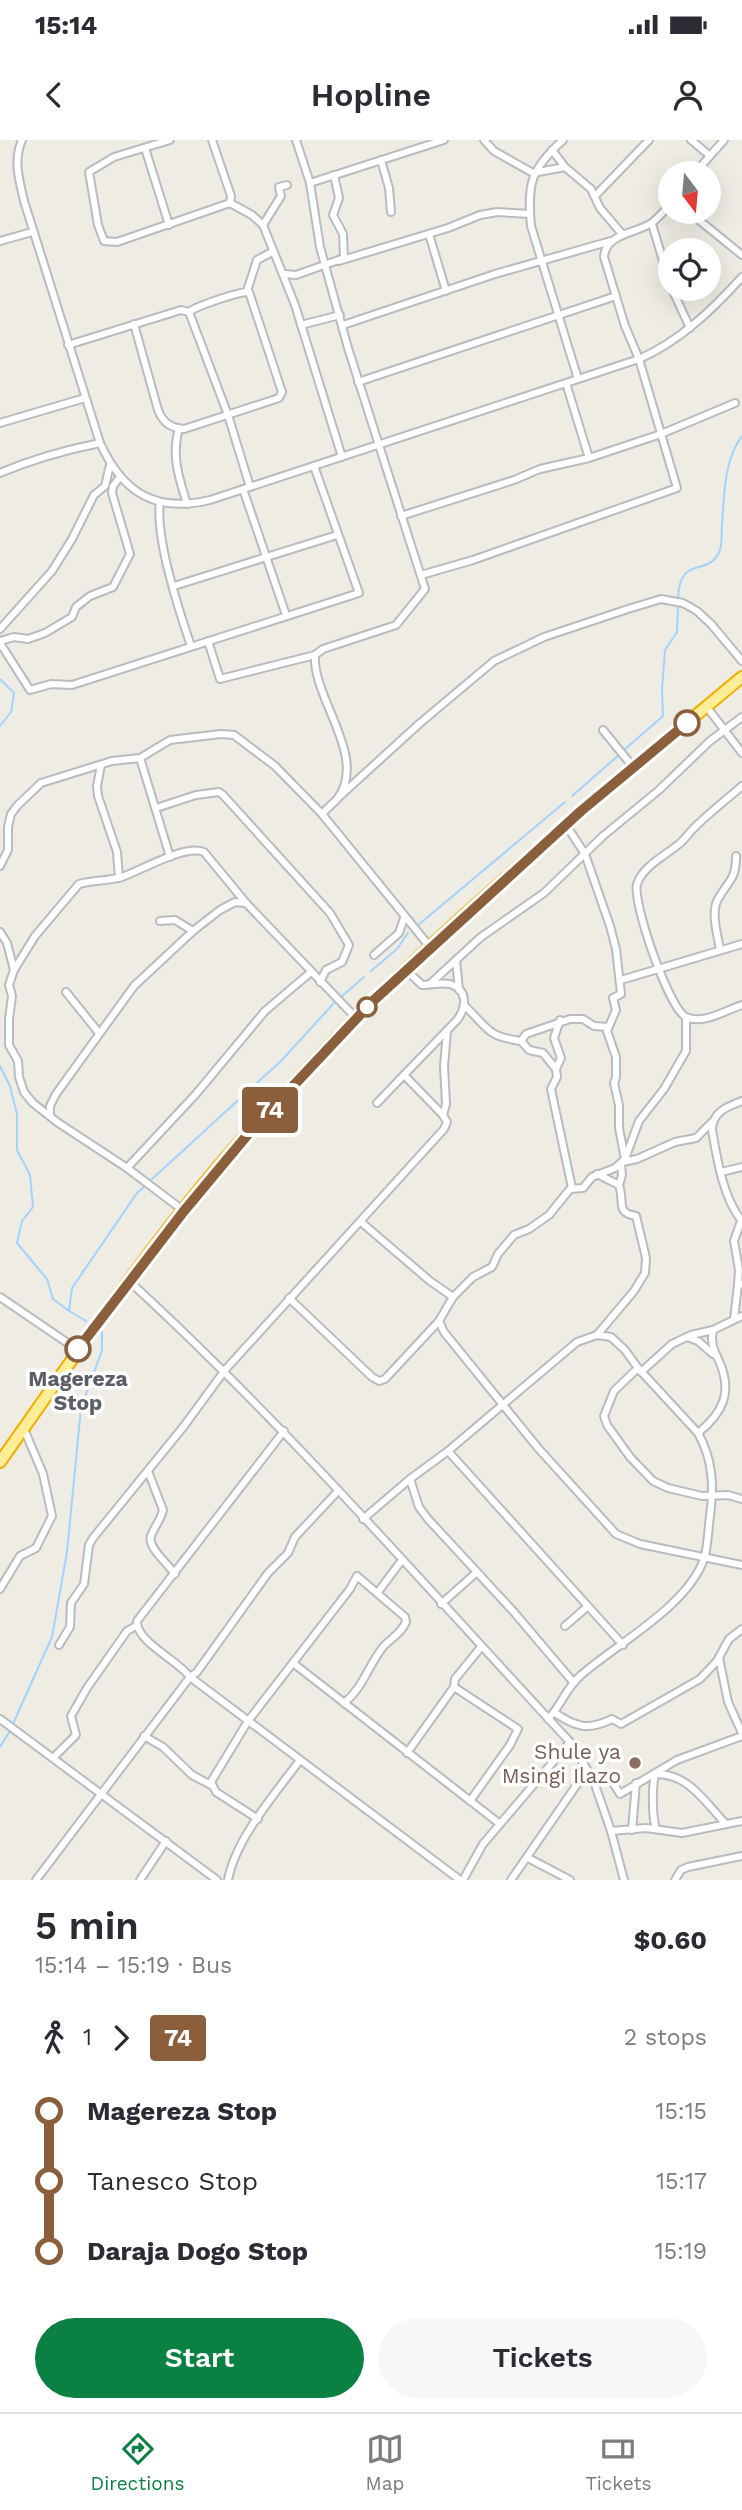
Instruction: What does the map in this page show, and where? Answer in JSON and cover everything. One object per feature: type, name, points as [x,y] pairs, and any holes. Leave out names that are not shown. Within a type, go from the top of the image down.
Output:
[{"type":"highway","points":[[0,1461],[129,1280],[184,1211],[268,1112],[356,1018],[631,763],[742,677]]},
{"type":"street","points":[[22,140],[17,152],[16,166],[32,232],[100,443],[110,465],[120,477],[138,494],[160,502],[187,504],[247,488],[639,359],[665,346],[690,328],[742,276]]},
{"type":"street","points":[[170,140],[114,157],[89,172],[101,237],[104,241],[117,242],[230,203],[252,215],[262,225],[284,274],[342,457]]},
{"type":"street","points":[[212,140],[230,203]]},
{"type":"street","points":[[208,640],[220,679],[315,655],[323,649],[396,625],[425,589],[358,382],[320,247],[310,183],[296,140]]},
{"type":"street","points":[[310,183],[444,140]]},
{"type":"street","points":[[484,140],[498,154],[533,173],[565,167]]},
{"type":"street","points":[[564,140],[533,173],[530,214],[578,379]]},
{"type":"street","points":[[596,195],[649,140]]},
{"type":"street","points":[[691,140],[709,155]]},
{"type":"street","points":[[704,161],[724,140]]},
{"type":"street","points":[[145,148],[169,225]]},
{"type":"street","points":[[552,150],[565,167],[596,195],[600,208],[619,237]]},
{"type":"street","points":[[381,160],[389,188],[391,212]]},
{"type":"street","points":[[334,175],[339,198],[333,215],[343,234],[345,254],[339,261]]},
{"type":"street","points":[[262,225],[281,196],[279,187],[286,185]]},
{"type":"street","points":[[284,274],[296,275],[489,213],[530,214]]},
{"type":"street","points":[[343,325],[619,237],[652,224],[658,218]]},
{"type":"street","points":[[652,224],[658,244]]},
{"type":"street","points":[[704,224],[742,255]]},
{"type":"street","points":[[0,241],[32,232]]},
{"type":"street","points":[[429,234],[446,291]]},
{"type":"street","points":[[421,575],[473,560],[675,490],[677,485],[639,359],[625,326],[604,257],[606,247],[619,237]]},
{"type":"street","points":[[247,291],[257,260],[272,252]]},
{"type":"street","points":[[189,312],[200,304],[219,301],[247,291]]},
{"type":"street","points":[[134,324],[161,418],[169,426],[184,429],[274,401],[281,395],[250,293],[247,291]]},
{"type":"street","points":[[358,382],[559,313],[617,296]]},
{"type":"street","points":[[677,301],[690,328]]},
{"type":"street","points":[[68,345],[181,310],[189,312]]},
{"type":"street","points":[[189,312],[228,415],[266,557],[286,615]]},
{"type":"street","points":[[301,325],[340,315]]},
{"type":"street","points":[[566,383],[589,457]]},
{"type":"street","points":[[0,423],[85,398]]},
{"type":"street","points":[[401,516],[540,469],[661,434],[735,403]]},
{"type":"street","points":[[178,428],[174,449],[176,470],[187,504]]},
{"type":"street","points":[[0,473],[40,456],[53,456],[100,443]]},
{"type":"street","points":[[0,629],[52,571],[72,540],[94,495],[105,485],[110,465]]},
{"type":"street","points":[[120,477],[113,486],[112,493],[130,554],[113,587],[90,596],[76,607],[72,617],[45,633],[28,639],[14,637],[0,642],[30,690],[51,684],[72,685],[105,676],[208,640],[359,593],[314,466]]},
{"type":"street","points":[[160,502],[159,524],[180,614],[191,646]]},
{"type":"street","points":[[174,586],[337,535]]},
{"type":"street","points":[[322,814],[419,724],[494,661],[544,637],[661,599],[683,603],[697,611],[742,661]]},
{"type":"street","points":[[315,655],[314,670],[338,729],[345,756],[346,766],[339,797]]},
{"type":"street","points":[[706,706],[742,753]]},
{"type":"street","points":[[431,983],[481,937],[544,893],[742,717]]},
{"type":"street","points":[[603,730],[631,763]]},
{"type":"street","points":[[0,866],[8,850],[11,814],[41,782],[117,760],[140,758],[170,740],[234,735],[275,766],[322,814],[430,947]]},
{"type":"street","points":[[140,758],[170,857]]},
{"type":"street","points":[[101,765],[98,796],[117,852],[119,878]]},
{"type":"street","points":[[742,786],[643,874],[637,886],[644,930],[673,1002],[687,1017],[701,1018],[742,1005]]},
{"type":"street","points":[[156,808],[196,795],[219,792],[223,795],[330,913],[349,945],[342,962],[326,970],[320,982]]},
{"type":"street","points":[[566,825],[585,854],[610,926],[621,980],[621,994],[614,998],[615,1010],[608,1027],[616,1057],[617,1077],[614,1083],[619,1105],[618,1128],[623,1162],[619,1185],[624,1213],[628,1216],[635,1215],[640,1226],[647,1266],[634,1291],[597,1335]]},
{"type":"street","points":[[184,1211],[127,1168],[50,1116],[33,1103],[23,1088],[18,1061],[9,1045],[12,996],[9,985],[21,955],[73,888],[86,882],[119,878],[196,849],[204,852],[246,903],[356,1018]]},
{"type":"street","points":[[720,950],[716,924],[717,901],[732,881],[736,856]]},
{"type":"street","points":[[50,1116],[50,1106],[56,1094],[139,980],[193,931],[228,905],[246,903]]},
{"type":"street","points":[[374,955],[398,933],[404,918]]},
{"type":"street","points":[[160,921],[174,920],[193,931]]},
{"type":"street","points":[[0,932],[8,943],[14,970]]},
{"type":"street","points":[[621,980],[742,944]]},
{"type":"street","points":[[456,960],[459,990]]},
{"type":"street","points":[[377,1103],[464,1012],[464,996],[459,990],[452,985],[420,984],[406,970]]},
{"type":"street","points":[[127,1168],[195,1094],[265,1011],[311,972]]},
{"type":"street","points":[[66,992],[99,1033]]},
{"type":"street","points":[[465,1006],[497,1037],[521,1041],[529,1050],[544,1054],[556,1069]]},
{"type":"street","points":[[623,1162],[639,1121],[664,1089],[687,1051],[687,1017]]},
{"type":"street","points":[[521,1041],[526,1034],[560,1020],[580,1018],[594,1026],[608,1027]]},
{"type":"street","points":[[560,1020],[554,1038],[561,1055],[556,1069],[557,1077],[551,1089],[572,1188]]},
{"type":"street","points":[[443,1115],[446,1104],[444,1066],[447,1031]]},
{"type":"street","points":[[59,1645],[70,1626],[71,1602],[84,1584],[89,1545],[225,1370],[444,1129],[447,1122],[443,1115],[404,1075]]},
{"type":"street","points":[[572,1188],[583,1188],[597,1174],[623,1162],[637,1159],[676,1142],[696,1138],[724,1109],[742,1101]]},
{"type":"street","points":[[712,1122],[721,1172],[732,1209],[742,1221],[734,1241],[740,1284],[739,1319],[686,1337],[665,1349],[614,1391],[604,1416],[630,1457],[653,1481],[674,1490],[702,1496],[728,1495],[742,1499]]},
{"type":"street","points":[[721,1172],[742,1167]]},
{"type":"street","points":[[597,1174],[619,1185]]},
{"type":"street","points":[[289,1298],[372,1377],[379,1381],[386,1379],[439,1321],[453,1297],[473,1277],[492,1267],[498,1254],[514,1236],[549,1216],[572,1188]]},
{"type":"street","points":[[361,1222],[430,1281],[453,1297]]},
{"type":"street","points":[[129,1280],[225,1370],[570,1742],[593,1780],[624,1880]]},
{"type":"street","points":[[0,1297],[78,1350]]},
{"type":"street","points":[[439,1321],[444,1332],[538,1448],[616,1534],[640,1544],[742,1566]]},
{"type":"street","points":[[698,1433],[714,1419],[722,1405],[726,1387],[711,1341],[713,1330]]},
{"type":"street","points":[[363,1519],[577,1342],[597,1335],[611,1337],[625,1350],[698,1433],[709,1460],[713,1495],[705,1557],[691,1581],[675,1599],[623,1646],[584,1672],[548,1719]]},
{"type":"street","points":[[686,1337],[698,1341],[717,1357]]},
{"type":"street","points":[[0,1589],[20,1556],[36,1548],[52,1516],[43,1474],[23,1429]]},
{"type":"street","points":[[53,1758],[75,1735],[71,1716],[127,1631],[136,1626],[139,1617],[284,1432]]},
{"type":"street","points":[[448,1451],[623,1646]]},
{"type":"street","points":[[148,1471],[163,1510],[150,1536],[150,1543],[175,1574]]},
{"type":"street","points":[[410,1479],[419,1507],[428,1519],[573,1683]]},
{"type":"street","points":[[36,1880],[144,1736],[190,1677],[197,1672],[268,1573],[288,1553],[295,1537],[338,1490]]},
{"type":"street","points":[[378,1592],[402,1560]]},
{"type":"street","points":[[441,1604],[477,1572]]},
{"type":"street","points":[[211,1785],[220,1764],[248,1721],[350,1589],[357,1576],[405,1617],[406,1622],[400,1632],[381,1650],[356,1693],[344,1703]]},
{"type":"street","points":[[565,1626],[587,1607]]},
{"type":"street","points":[[136,1626],[143,1636],[190,1677],[462,1880],[483,1844],[570,1742]]},
{"type":"street","points":[[555,1713],[583,1726],[598,1726],[612,1719],[621,1724],[700,1679],[719,1658],[729,1639],[742,1629]]},
{"type":"street","points":[[407,1753],[454,1687],[456,1679],[481,1647]]},
{"type":"street","points":[[593,1780],[610,1778],[620,1794],[677,1760],[742,1734],[728,1702],[719,1658]]},
{"type":"street","points":[[293,1663],[500,1824]]},
{"type":"street","points":[[454,1687],[518,1729],[510,1745],[470,1801]]},
{"type":"street","points":[[0,1718],[217,1880]]},
{"type":"street","points":[[144,1736],[163,1747],[192,1775],[211,1785],[216,1792],[258,1819]]},
{"type":"street","points":[[228,1880],[234,1857],[300,1760]]},
{"type":"street","points":[[511,1880],[587,1770]]},
{"type":"street","points":[[646,1828],[655,1807],[652,1789],[655,1774]]},
{"type":"street","points":[[655,1774],[677,1778],[691,1786],[725,1823]]},
{"type":"street","points":[[632,1830],[636,1783]]},
{"type":"street","points":[[653,1816],[656,1829]]},
{"type":"street","points":[[611,1831],[646,1828],[677,1833],[742,1821]]},
{"type":"street","points":[[140,1880],[166,1841]]},
{"type":"street","points":[[675,1880],[681,1870],[688,1867],[742,1856]]},
{"type":"street","points":[[528,1858],[570,1880]]},
{"type":"waterway","points":[[678,600],[683,576],[714,560],[720,549],[728,467],[742,436]]},
{"type":"waterway","points":[[624,750],[663,716],[665,650],[677,632],[678,606]]},
{"type":"waterway","points":[[0,679],[14,693],[11,712],[0,726]]},
{"type":"waterway","points":[[572,796],[620,754]]},
{"type":"waterway","points":[[417,926],[565,802]]},
{"type":"waterway","points":[[371,971],[397,949],[408,933]]},
{"type":"waterway","points":[[341,997],[364,977]]},
{"type":"waterway","points":[[151,1180],[281,1061],[334,1003]]},
{"type":"waterway","points":[[0,1066],[10,1086],[17,1114],[17,1150],[30,1175],[33,1207],[22,1221],[17,1243],[47,1279],[53,1299],[69,1311]]},
{"type":"waterway","points":[[86,1321],[69,1311],[72,1288],[137,1193],[144,1187]]},
{"type":"waterway","points":[[12,1726],[52,1637],[67,1552],[81,1408],[102,1350],[102,1332],[99,1330]]},
{"type":"waterway","points":[[0,1747],[10,1731]]},
{"type":"bus line","name":"74","points":[[78,1349],[129,1280],[249,1133],[373,1001],[581,811],[687,723]]},
{"type":"place","name":"Magereza Stop","points":[[78,1349]]},
{"type":"place","name":"Shule ya Msingi Ilazo","points":[[635,1763]]}]
